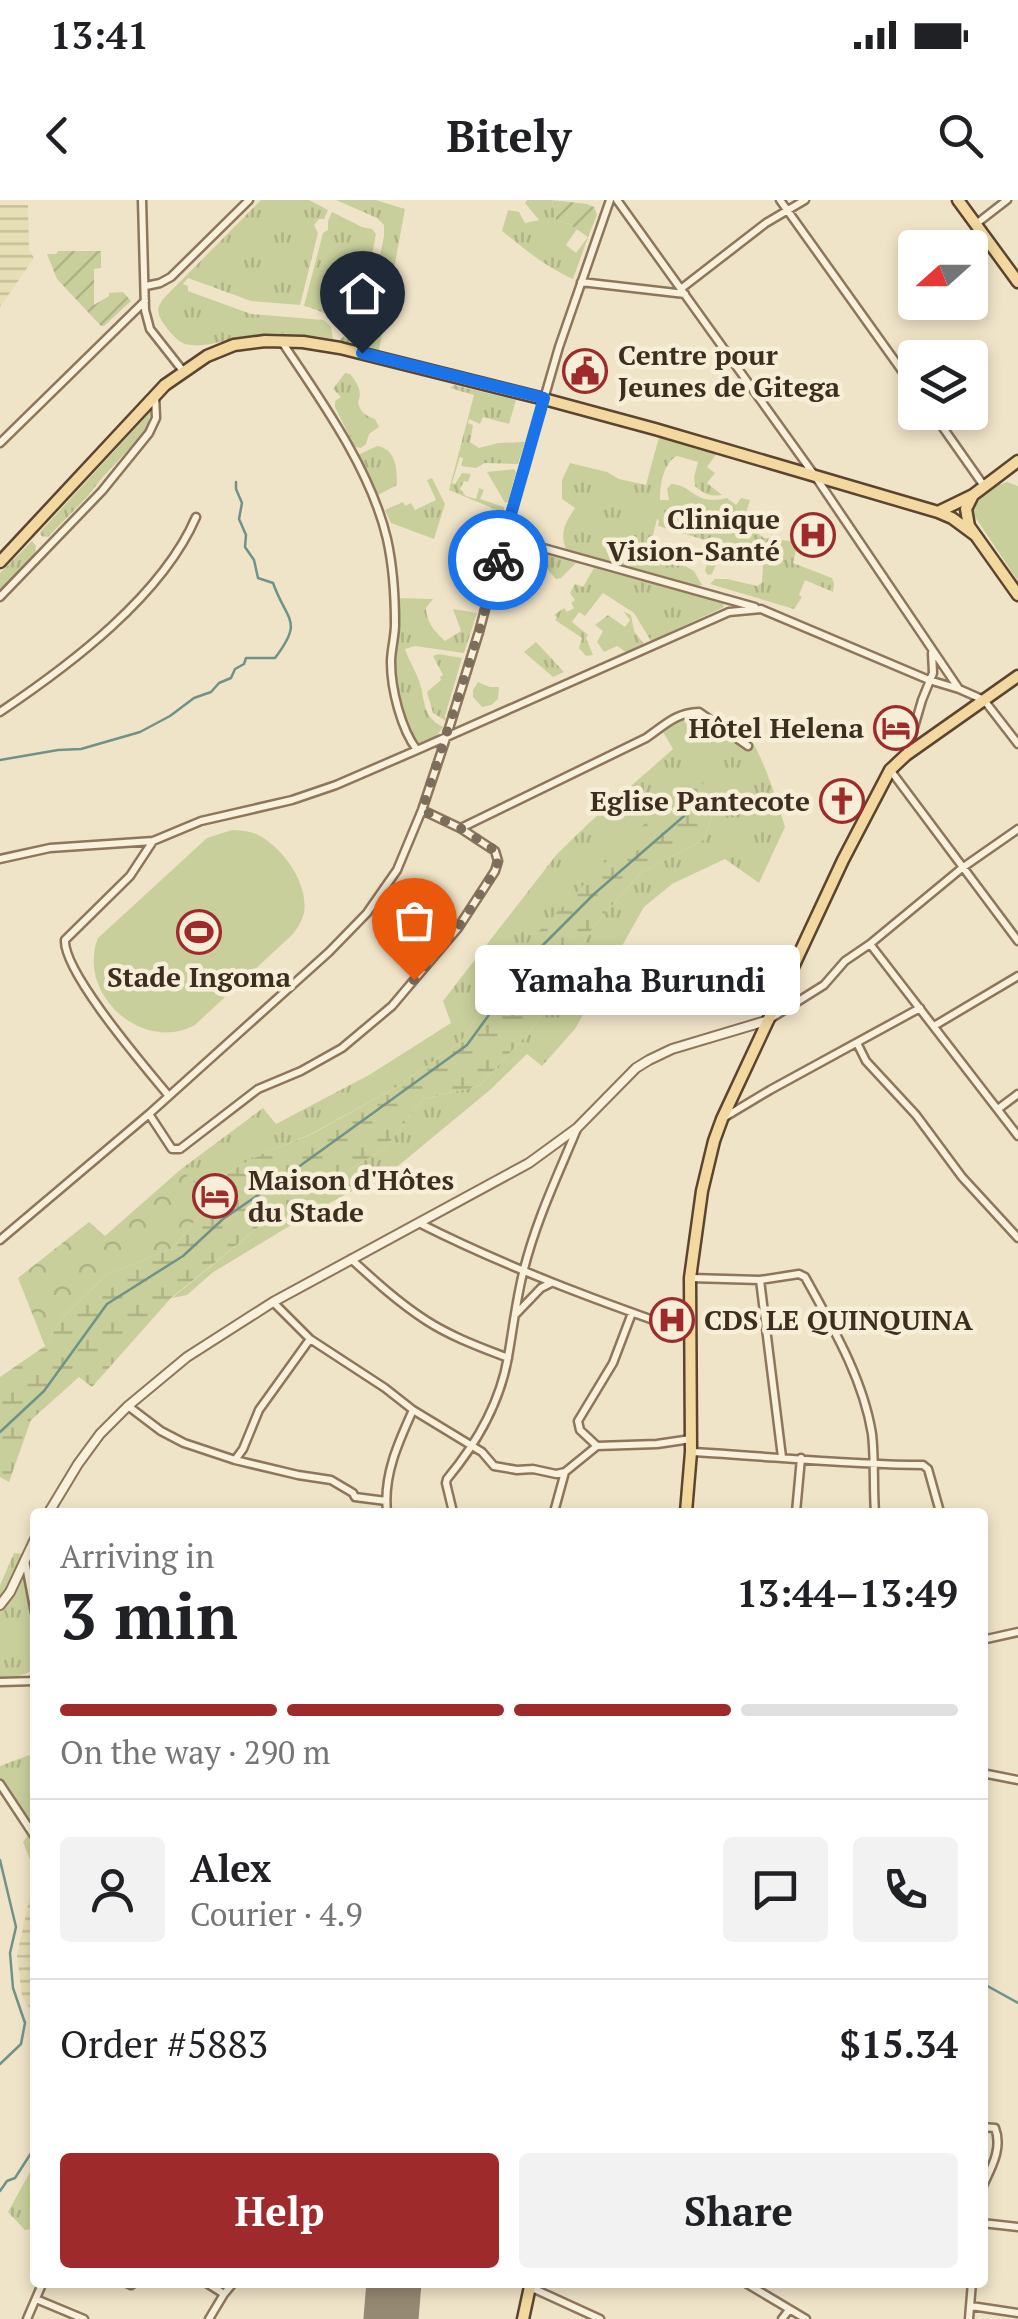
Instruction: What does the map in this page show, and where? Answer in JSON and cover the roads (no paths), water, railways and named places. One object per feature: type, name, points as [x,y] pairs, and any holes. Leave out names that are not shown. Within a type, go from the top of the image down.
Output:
[{"type":"main road","points":[[958,200],[1018,282]]},
{"type":"main road","points":[[0,562],[183,371],[234,345],[281,341],[340,348],[544,398],[938,512],[975,535]]},
{"type":"main road","points":[[938,512],[973,495],[1018,461]]},
{"type":"main road","points":[[973,495],[966,519],[1018,594]]},
{"type":"main road","points":[[686,1508],[692,1439],[690,1278],[702,1191],[722,1119],[843,860],[890,770],[1018,676]]},
{"type":"main road","points":[[523,2319],[530,2288]]},
{"type":"street","points":[[142,200],[147,323],[183,371]]},
{"type":"street","points":[[146,286],[172,277],[249,200]]},
{"type":"street","points":[[0,1240],[328,952],[366,913],[396,870],[422,810],[446,738],[544,398],[581,282],[613,200]]},
{"type":"street","points":[[613,200],[684,291],[815,476],[959,689]]},
{"type":"street","points":[[780,200],[898,365]]},
{"type":"street","points":[[581,282],[684,291],[766,223],[805,200]]},
{"type":"street","points":[[976,224],[1007,200]]},
{"type":"street","points":[[0,442],[145,301]]},
{"type":"street","points":[[281,341],[345,440],[382,524],[390,554],[395,608],[392,672],[403,725],[417,750]]},
{"type":"street","points":[[0,597],[102,491],[149,433],[156,418],[156,395]]},
{"type":"street","points":[[945,430],[984,486]]},
{"type":"street","points":[[997,477],[1014,474]]},
{"type":"street","points":[[0,712],[115,624],[171,559],[196,517]]},
{"type":"street","points":[[504,537],[761,609],[984,700],[1018,744]]},
{"type":"street","points":[[0,859],[50,848],[153,840],[201,821],[292,800],[446,738],[717,616],[761,609]]},
{"type":"street","points":[[906,755],[933,673],[934,658],[925,638]]},
{"type":"street","points":[[460,828],[646,738],[682,714],[698,712],[748,746]]},
{"type":"street","points":[[890,770],[1018,942]]},
{"type":"street","points":[[148,1114],[172,1149],[180,1149],[258,1089],[342,1048],[392,1006],[458,928],[498,866],[496,851],[422,810]]},
{"type":"street","points":[[52,1508],[100,1434],[187,1358],[272,1302],[529,1164],[578,1128],[636,1068],[649,1060],[672,1049],[769,1020],[824,985],[838,967],[1018,828]]},
{"type":"street","points":[[153,840],[130,876],[65,940],[64,946],[94,998],[168,1096]]},
{"type":"street","points":[[870,944],[1018,1136]]},
{"type":"street","points":[[934,1026],[1018,976]]},
{"type":"street","points":[[722,1119],[920,1008]]},
{"type":"street","points":[[857,1043],[866,1061],[916,1116],[962,1178],[1018,1238]]},
{"type":"street","points":[[998,1109],[1018,1094]]},
{"type":"street","points":[[452,1508],[446,1483],[473,1446],[492,1406],[508,1358],[524,1270],[540,1218],[578,1128]]},
{"type":"street","points":[[418,1223],[550,1284],[691,1334]]},
{"type":"street","points":[[351,1259],[429,1322],[508,1358]]},
{"type":"street","points":[[690,1278],[760,1280],[799,1274],[805,1277],[836,1334],[866,1405],[872,1436],[875,1508]]},
{"type":"street","points":[[760,1280],[782,1457]]},
{"type":"street","points":[[515,1314],[550,1284]]},
{"type":"street","points":[[272,1302],[310,1339],[473,1446],[498,1467],[556,1474],[565,1472],[597,1446],[692,1439]]},
{"type":"street","points":[[597,1446],[580,1430],[578,1422],[614,1363],[632,1313]]},
{"type":"street","points":[[234,1460],[243,1449],[259,1410],[310,1339]]},
{"type":"street","points":[[128,1406],[161,1431],[210,1453],[331,1480],[355,1497],[386,1501]]},
{"type":"street","points":[[386,1508],[387,1480],[413,1410]]},
{"type":"street","points":[[691,1452],[926,1466],[939,1508]]},
{"type":"street","points":[[796,1508],[801,1458]]},
{"type":"street","points":[[555,1508],[565,1472]]},
{"type":"street","points":[[0,1604],[10,1592],[30,1549]]},
{"type":"street","points":[[25,1559],[30,1586]]},
{"type":"street","points":[[988,1639],[1018,1632]]},
{"type":"street","points":[[0,1682],[30,1681]]},
{"type":"street","points":[[988,1775],[1018,1780]]},
{"type":"street","points":[[0,1784],[30,1829]]},
{"type":"street","points":[[988,2128],[994,2128],[999,2139],[988,2174]]},
{"type":"street","points":[[988,2224],[1018,2227]]},
{"type":"street","points":[[27,2319],[41,2288]]},
{"type":"street","points":[[214,2288],[224,2294]]},
{"type":"street","points":[[210,2319],[229,2288]]},
{"type":"street","points":[[537,2288],[600,2319]]},
{"type":"street","points":[[754,2288],[806,2319]]},
{"type":"street","points":[[969,2319],[972,2288]]},
{"type":"street","points":[[36,2299],[84,2319]]},
{"type":"street","points":[[972,2306],[1018,2313]]},
{"type":"street","points":[[782,2319],[789,2310]]},
{"type":"waterway","points":[[0,760],[81,749],[140,732],[194,698],[211,692],[231,678],[246,658],[275,658],[289,636],[290,621],[273,583],[258,578],[254,560],[245,547],[246,535],[239,519],[242,503],[236,482]]},
{"type":"waterway","points":[[0,1432],[44,1391],[107,1304],[183,1256],[223,1219],[467,1045],[531,957],[594,894],[706,797]]},
{"type":"waterway","points":[[0,1860],[16,1927],[10,1953],[13,1988],[25,2023],[21,2044],[0,2064]]},
{"type":"waterway","points":[[988,1986],[1018,2003]]},
{"type":"waterway","points":[[0,2191],[15,2178],[30,2155]]},
{"type":"place","name":"Centre pour Jeunes de Gitega","points":[[585,371]]},
{"type":"place","name":"Clinique Vision-Santé","points":[[813,535]]},
{"type":"place","name":"Hôtel Helena","points":[[896,728]]},
{"type":"place","name":"Eglise Pantecote","points":[[842,801]]},
{"type":"place","name":"Stade Ingoma","points":[[199,932]]},
{"type":"place","name":"Yamaha Burundi","points":[[414,980]]},
{"type":"place","name":"Maison d'Hôtes du Stade","points":[[215,1196]]},
{"type":"place","name":"CDS LE QUINQUINA","points":[[672,1320]]}]
